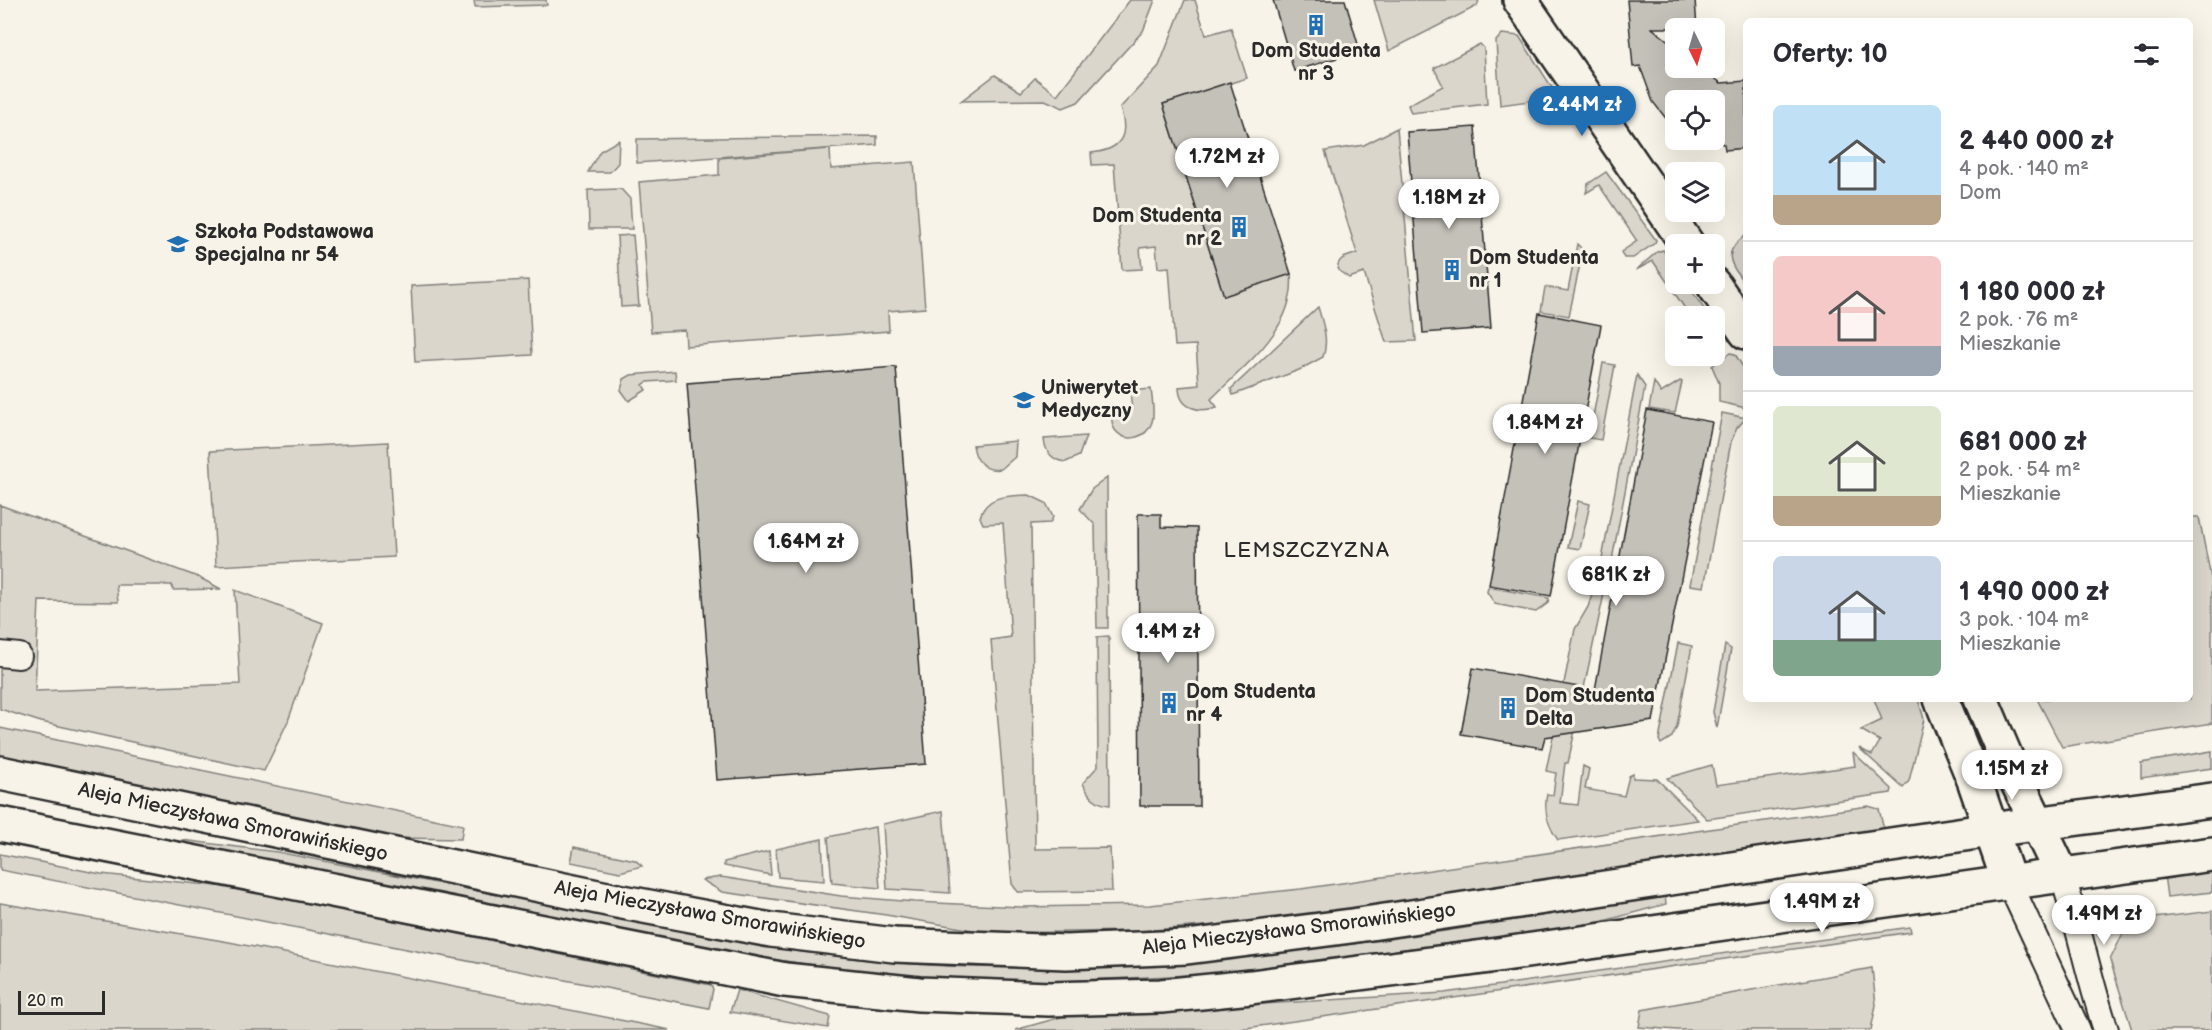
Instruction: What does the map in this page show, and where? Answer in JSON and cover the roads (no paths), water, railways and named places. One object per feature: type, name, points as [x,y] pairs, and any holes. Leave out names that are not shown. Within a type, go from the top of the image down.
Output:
[{"type":"main road","points":[[1520,0],[1680,234]]},
{"type":"main road","points":[[1720,294],[1743,328]]},
{"type":"main road","points":[[1942,702],[2009,882]]},
{"type":"main road","points":[[1982,702],[2007,760],[2062,875]]},
{"type":"main road","name":"Aleja Mieczysława Smorawińskiego","points":[[0,773],[663,911],[827,938],[894,945],[1066,952],[1187,947],[1351,926],[1991,830],[2212,800]]},
{"type":"main road","points":[[0,824],[724,970],[864,990],[961,997],[1049,999],[1161,996],[1251,987],[1469,959],[2212,854]]},
{"type":"street","points":[[2062,875],[2075,915],[2092,990],[2106,1030]]},
{"type":"street","points":[[2009,882],[2078,1030]]},
{"type":"place","name":"Dom Studenta nr 3","points":[[1316,25]]},
{"type":"place","name":"Dom Studenta nr 2","points":[[1239,227]]},
{"type":"place","name":"Szkoła Podstawowa Specjalna nr 54","points":[[178,244]]},
{"type":"place","name":"Dom Studenta nr 1","points":[[1452,270]]},
{"type":"place","name":"Uniwerytet Medyczny","points":[[1024,400]]},
{"type":"place","name":"Dom Studenta nr 4","points":[[1169,703]]},
{"type":"place","name":"Dom Studenta Delta","points":[[1508,708]]},
{"type":"district","name":"LEMSZCZYZNA","points":[[1307,550]]}]
